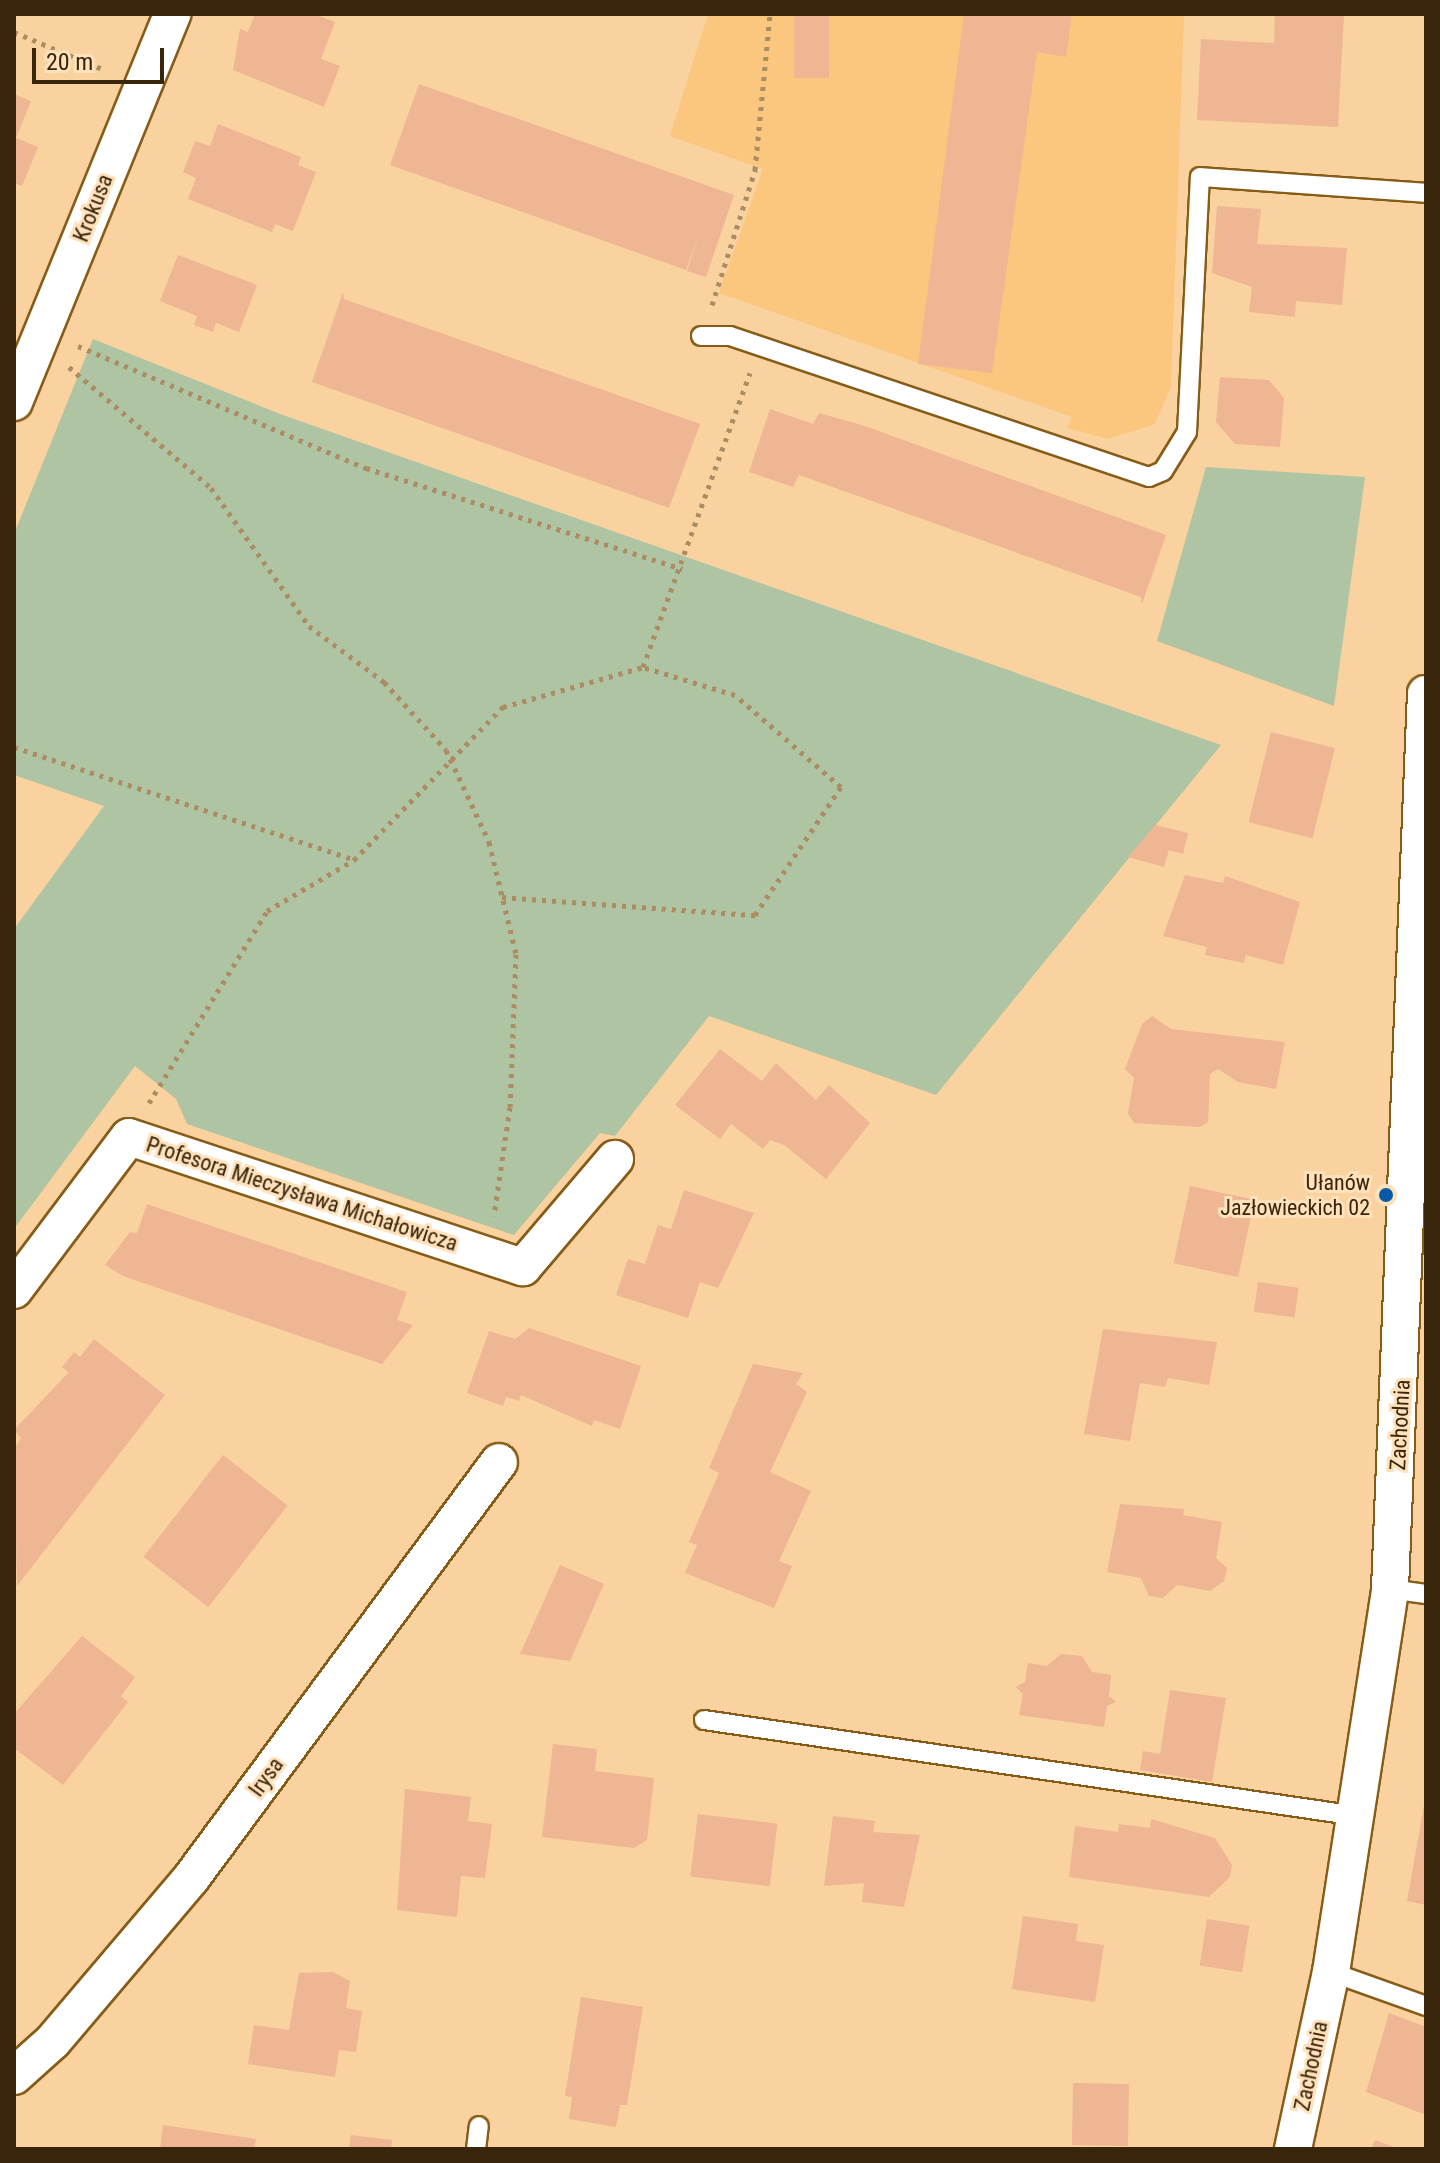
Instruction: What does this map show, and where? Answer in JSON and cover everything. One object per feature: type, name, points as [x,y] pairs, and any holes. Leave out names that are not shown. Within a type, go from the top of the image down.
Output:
[{"type":"street","name":"Krokusa","points":[[14,402],[172,14]]},
{"type":"street","name":"Zachodnia","points":[[1293,2149],[1331,1972],[1357,1816],[1390,1589],[1415,1352],[1426,694]]},
{"type":"street","name":"Profesora Mieczysława Michałowicza","points":[[14,1290],[129,1137],[523,1267],[615,1159]]},
{"type":"street","name":"Irysa","points":[[14,2076],[53,2041],[192,1877],[499,1462]]},
{"type":"lane","points":[[701,336],[746,343],[1149,477],[1163,471],[1187,432],[1200,177],[1426,193]]},
{"type":"lane","points":[[1390,1589],[1426,1594]]},
{"type":"lane","points":[[704,1720],[1357,1816]]},
{"type":"lane","points":[[1331,1972],[1426,2006]]},
{"type":"lane","points":[[476,2149],[479,2126]]},
{"type":"path","points":[[643,667],[682,569],[752,369],[746,343],[711,303],[755,170],[770,14]]},
{"type":"path","points":[[14,32],[143,85]]},
{"type":"path","points":[[39,342],[366,468],[682,569]]},
{"type":"path","points":[[39,342],[78,371],[211,488],[309,626],[384,682],[450,760],[489,842],[516,954],[510,1107],[488,1255]]},
{"type":"path","points":[[129,1137],[267,911],[354,860],[503,707],[643,667],[735,695],[841,787],[755,915],[502,897]]},
{"type":"path","points":[[14,747],[354,860]]},
{"type":"shaded area","points":[[708,14],[1184,14],[1171,387],[1155,424],[1108,439],[1067,428],[1072,417],[719,293],[763,169],[670,136]]},
{"type":"green space","points":[[93,339],[280,414],[1221,745],[936,1095],[709,1016],[615,1136],[600,1133],[514,1235],[187,1124],[176,1099],[135,1066],[14,1229],[14,929],[104,806],[14,775],[14,534]]},
{"type":"green space","points":[[1206,467],[1365,477],[1334,706],[1157,641]]},
{"type":"building","points":[[255,14],[314,14],[335,22],[321,59],[340,66],[324,107],[233,70],[240,29],[248,32]]},
{"type":"building","points":[[794,14],[829,14],[829,78],[794,78]]},
{"type":"building","points":[[964,14],[1072,14],[1066,57],[1037,52],[992,373],[918,364]]},
{"type":"building","points":[[1275,14],[1344,14],[1338,127],[1197,120],[1201,39],[1274,43]]},
{"type":"building","points":[[419,84],[734,195],[706,277],[687,271],[700,231],[686,270],[390,165]]},
{"type":"building","points":[[14,94],[31,101],[16,138],[38,147],[22,186],[14,183]]},
{"type":"building","points":[[218,124],[301,157],[298,165],[316,172],[293,231],[275,224],[272,232],[188,199],[196,178],[183,172],[195,141],[210,146]]},
{"type":"building","points":[[1217,206],[1261,209],[1257,244],[1347,248],[1342,305],[1296,301],[1295,317],[1249,312],[1252,287],[1212,273]]},
{"type":"building","points":[[178,255],[257,285],[239,332],[216,323],[213,332],[194,325],[197,316],[160,301]]},
{"type":"building","points":[[343,292],[344,299],[700,424],[669,508],[312,382]]},
{"type":"building","points":[[1220,377],[1269,380],[1284,398],[1280,447],[1235,444],[1216,422]]},
{"type":"building","points":[[770,409],[813,424],[819,413],[862,425],[1166,535],[1142,604],[1141,597],[799,475],[793,487],[749,472]]},
{"type":"building","points":[[1271,732],[1335,748],[1313,838],[1249,822]]},
{"type":"building","points":[[1155,825],[1188,833],[1183,854],[1169,850],[1164,867],[1128,857]]},
{"type":"building","points":[[1185,875],[1223,883],[1225,876],[1300,902],[1283,965],[1246,955],[1244,963],[1205,955],[1207,947],[1163,936]]},
{"type":"building","points":[[1152,1016],[1171,1029],[1285,1042],[1276,1089],[1238,1082],[1218,1069],[1210,1074],[1208,1122],[1200,1127],[1134,1123],[1128,1113],[1134,1078],[1125,1069],[1142,1024]]},
{"type":"building","points":[[720,1049],[762,1081],[776,1063],[816,1100],[829,1085],[870,1123],[826,1179],[784,1145],[770,1140],[763,1149],[731,1124],[720,1139],[675,1105]]},
{"type":"building","points":[[1190,1186],[1255,1200],[1238,1277],[1174,1263]]},
{"type":"building","points":[[684,1190],[754,1213],[718,1288],[700,1282],[688,1318],[616,1295],[628,1259],[645,1264],[658,1225],[671,1229]]},
{"type":"building","points":[[147,1204],[407,1292],[397,1320],[413,1325],[382,1364],[123,1276],[105,1265],[130,1232],[137,1233]]},
{"type":"building","points":[[1258,1282],[1299,1288],[1294,1317],[1254,1312]]},
{"type":"building","points":[[529,1328],[641,1366],[620,1429],[594,1420],[592,1426],[521,1395],[519,1401],[506,1397],[503,1406],[467,1393],[489,1331],[515,1339]]},
{"type":"building","points":[[1103,1329],[1217,1342],[1209,1385],[1168,1378],[1165,1387],[1140,1383],[1130,1441],[1084,1434]]},
{"type":"building","points":[[94,1339],[165,1395],[17,1586],[14,1449],[21,1438],[14,1430],[69,1372],[62,1367],[74,1352],[80,1357]]},
{"type":"building","points":[[753,1364],[803,1373],[796,1384],[807,1392],[770,1472],[811,1491],[779,1561],[792,1566],[774,1608],[685,1573],[697,1545],[689,1542],[719,1473],[709,1468]]},
{"type":"building","points":[[223,1455],[288,1505],[208,1607],[144,1557]]},
{"type":"building","points":[[1120,1504],[1184,1509],[1183,1515],[1222,1522],[1216,1558],[1227,1568],[1224,1581],[1210,1591],[1177,1585],[1163,1598],[1149,1596],[1141,1578],[1107,1572]]},
{"type":"building","points":[[560,1565],[604,1584],[570,1661],[520,1654]]},
{"type":"building","points":[[82,1636],[135,1677],[121,1696],[128,1702],[63,1785],[14,1748],[14,1714]]},
{"type":"building","points":[[1061,1654],[1082,1656],[1092,1672],[1111,1675],[1109,1696],[1116,1702],[1107,1706],[1104,1727],[1019,1715],[1023,1694],[1016,1687],[1025,1682],[1028,1663],[1047,1666]]},
{"type":"building","points":[[1170,1690],[1226,1698],[1212,1782],[1140,1770],[1143,1751],[1160,1754]]},
{"type":"building","points":[[553,1744],[597,1749],[595,1771],[654,1778],[647,1840],[634,1848],[542,1837]]},
{"type":"building","points":[[405,1789],[471,1797],[468,1821],[492,1824],[485,1878],[461,1876],[457,1917],[397,1910]]},
{"type":"building","points":[[1426,1805],[1426,1905],[1407,1901]]},
{"type":"building","points":[[698,1814],[777,1824],[770,1886],[690,1877]]},
{"type":"building","points":[[833,1816],[875,1821],[873,1832],[920,1835],[904,1907],[862,1902],[864,1883],[824,1886]]},
{"type":"building","points":[[1151,1819],[1215,1838],[1232,1865],[1230,1877],[1209,1897],[1069,1877],[1075,1826],[1118,1832],[1119,1824],[1150,1828]]},
{"type":"building","points":[[1023,1916],[1078,1924],[1076,1941],[1104,1945],[1095,2002],[1012,1989]]},
{"type":"building","points":[[1207,1919],[1249,1926],[1242,1972],[1200,1965]]},
{"type":"building","points":[[333,1972],[350,1981],[346,2008],[362,2011],[356,2052],[339,2050],[335,2077],[248,2064],[254,2025],[289,2030],[299,1973]]},
{"type":"building","points":[[581,1997],[643,2007],[627,2105],[620,2105],[616,2127],[569,2119],[572,2097],[565,2096]]},
{"type":"building","points":[[1389,2013],[1426,2027],[1426,2115],[1366,2092]]},
{"type":"building","points":[[1073,2083],[1129,2084],[1128,2146],[1072,2145]]},
{"type":"building","points":[[163,2125],[256,2139],[254,2149],[160,2149]]},
{"type":"building","points":[[351,2135],[392,2140],[391,2149],[349,2149]]},
{"type":"building","points":[[1375,2140],[1399,2149],[1371,2149]]},
{"type":"place","name":"Ułanów Jazłowieckich 02","points":[[1386,1195]]}]
